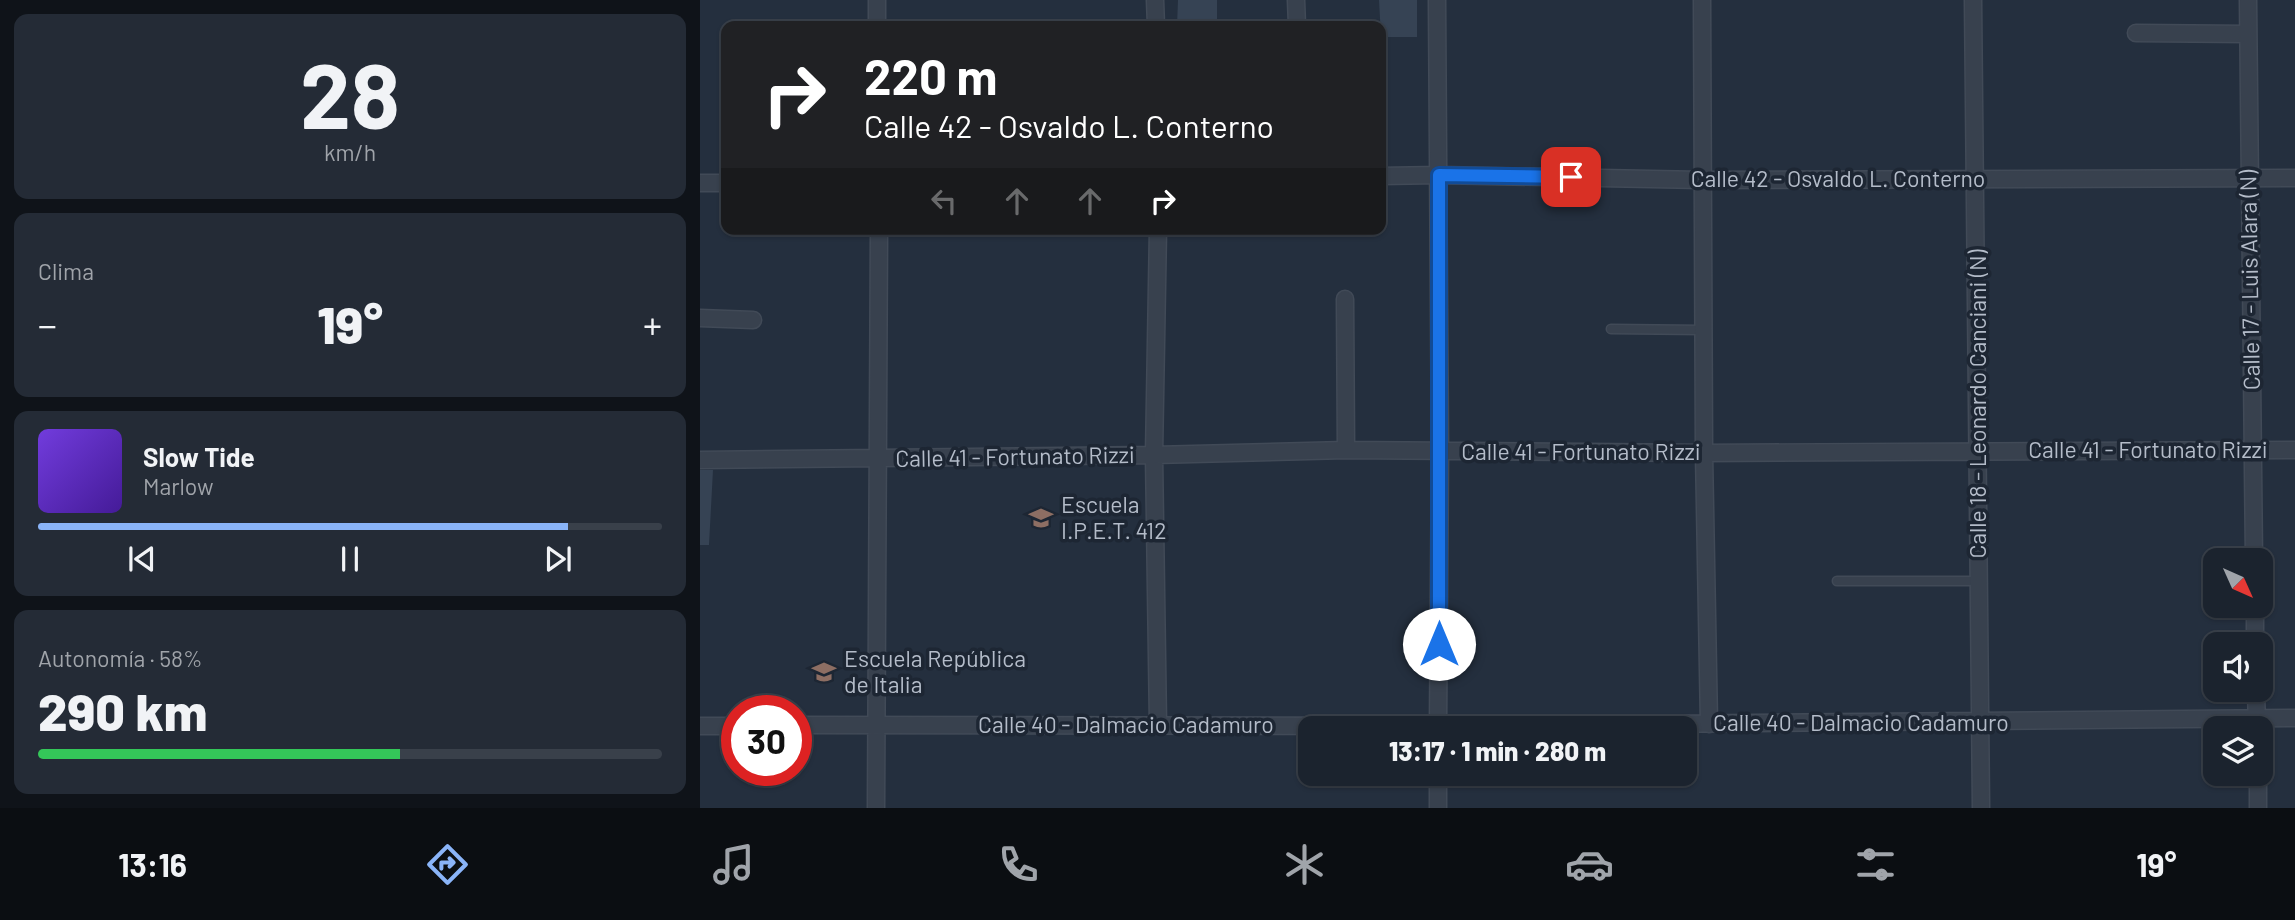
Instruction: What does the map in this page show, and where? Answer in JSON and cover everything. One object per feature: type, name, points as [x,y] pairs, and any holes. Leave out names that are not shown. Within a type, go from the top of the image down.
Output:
[{"type":"street","points":[[877,0],[877,21]]},
{"type":"street","points":[[1155,0],[1156,21]]},
{"type":"street","points":[[1296,0],[1297,21]]},
{"type":"street","points":[[1437,0],[1440,452],[1438,716]]},
{"type":"street","points":[[1702,0],[1704,453],[1709,724]]},
{"type":"street","name":"Calle 18 - Leonardo Canciani (N)","points":[[1973,0],[1977,179],[1981,808]]},
{"type":"street","name":"Calle 17 - Luis Alara (N)","points":[[2248,0],[2254,548]]},
{"type":"street","points":[[2136,33],[2248,34]]},
{"type":"street","name":"Calle 42 - Osvaldo L. Conterno","points":[[1386,176],[1702,180],[2295,178]]},
{"type":"street","points":[[700,183],[721,183]]},
{"type":"street","points":[[876,808],[879,235]]},
{"type":"street","points":[[1158,235],[1154,455],[1158,725]]},
{"type":"street","points":[[1345,299],[1346,450]]},
{"type":"street","points":[[700,318],[753,320]]},
{"type":"street","name":"Calle 41 - Fortunato Rizzi","points":[[700,460],[1346,450],[1704,453],[2295,450]]},
{"type":"street","name":"Calle 40 - Dalmacio Cadamuro","points":[[2273,721],[2295,718]]},
{"type":"street","name":"Calle 40 - Dalmacio Cadamuro","points":[[1697,724],[2203,723]]},
{"type":"street","name":"Calle 40 - Dalmacio Cadamuro","points":[[812,725],[1298,726]]},
{"type":"street","points":[[700,726],[721,726]]},
{"type":"street","points":[[1438,786],[1438,808]]},
{"type":"street","points":[[2258,786],[2258,808]]},
{"type":"lane","points":[[1611,329],[1703,330]]},
{"type":"lane","points":[[1837,580],[1979,580]]},
{"type":"building","points":[[1178,0],[1217,0],[1217,21],[1177,21]]},
{"type":"building","points":[[1379,0],[1417,0],[1417,37],[1386,37],[1386,21],[1380,21]]},
{"type":"building","points":[[700,470],[713,470],[709,545],[700,545]]},
{"type":"place","name":"Escuela I.P.E.T. 412","points":[[1041,518]]},
{"type":"place","name":"Escuela República de Italia","points":[[824,672]]},
{"type":"route","points":[[1439,644],[1439,175],[1571,177]]}]
